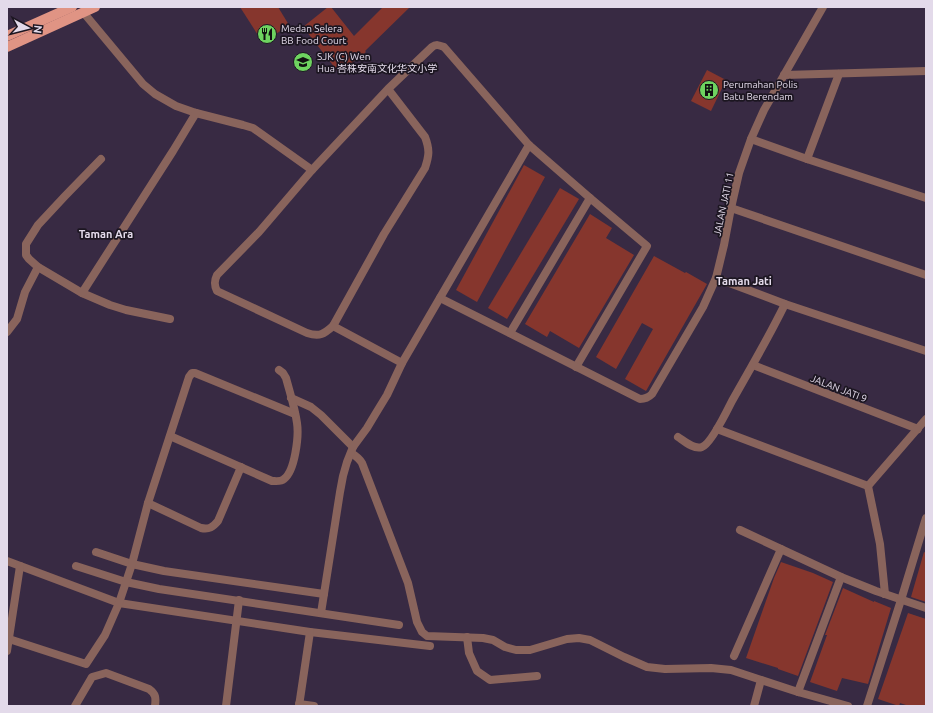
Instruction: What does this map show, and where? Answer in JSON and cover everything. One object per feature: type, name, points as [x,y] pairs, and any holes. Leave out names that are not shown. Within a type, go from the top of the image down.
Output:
[{"type":"main road","points":[[7,36],[72,7]]},
{"type":"main road","points":[[7,47],[95,7]]},
{"type":"street","name":"JALAN JATI 11","points":[[576,367],[640,399],[649,397],[652,394],[703,307],[716,278],[739,173],[751,139],[764,110],[823,7]]},
{"type":"street","points":[[83,12],[143,84],[155,94],[167,101],[196,113],[253,128],[312,170]]},
{"type":"street","points":[[388,89],[425,137],[428,144],[428,160],[425,168],[384,234],[333,326],[327,332],[314,336],[221,294],[214,286],[217,275],[260,232],[312,170],[388,89],[434,45],[441,45],[529,145],[647,246],[576,367],[440,298]]},
{"type":"street","points":[[784,75],[926,70]]},
{"type":"street","points":[[807,159],[839,74]]},
{"type":"street","points":[[82,292],[196,113]]},
{"type":"street","points":[[751,139],[926,198]]},
{"type":"street","points":[[321,613],[341,484],[352,450],[387,395],[402,363],[529,145]]},
{"type":"street","points":[[101,160],[38,225],[26,244],[26,255],[38,267],[82,292],[110,305],[126,310],[170,319]]},
{"type":"street","points":[[510,333],[590,198]]},
{"type":"street","points":[[731,208],[926,274]]},
{"type":"street","points":[[7,332],[17,319],[25,292],[38,267]]},
{"type":"street","points":[[716,278],[785,304],[926,351]]},
{"type":"street","points":[[678,437],[694,448],[701,448],[705,446],[753,365],[785,304]]},
{"type":"street","points":[[333,326],[402,363]]},
{"type":"street","name":"JALAN JATI 9","points":[[753,365],[918,429]]},
{"type":"street","points":[[170,436],[272,480],[284,480],[291,468],[295,453],[297,425],[286,378],[279,370]]},
{"type":"street","points":[[9,639],[86,664],[105,634],[119,603],[132,564],[148,503],[189,377],[192,373],[295,414]]},
{"type":"street","points":[[291,398],[311,407],[321,415],[362,463],[408,583],[417,622],[422,632],[427,636],[483,638],[493,640],[504,647],[516,650],[530,650],[567,639],[579,638],[590,640],[647,667],[665,669],[731,670],[798,692],[848,706]]},
{"type":"street","points":[[868,486],[926,419]]},
{"type":"street","points":[[716,429],[868,486]]},
{"type":"street","points":[[148,503],[201,528],[211,528],[218,521],[241,467]]},
{"type":"street","points":[[868,486],[880,544],[885,594]]},
{"type":"street","points":[[867,706],[926,518]]},
{"type":"street","points":[[740,530],[841,577],[926,608]]},
{"type":"street","points":[[734,656],[781,549]]},
{"type":"street","points":[[96,552],[132,564],[164,571],[324,594]]},
{"type":"street","points":[[7,561],[119,603],[310,632],[430,646]]},
{"type":"street","points":[[7,651],[20,566]]},
{"type":"street","points":[[76,566],[126,582],[159,589],[399,624]]},
{"type":"street","points":[[798,692],[841,577]]},
{"type":"street","points":[[226,706],[239,600]]},
{"type":"street","points":[[310,632],[299,705],[314,706]]},
{"type":"street","points":[[467,637],[469,653],[477,670],[490,680],[537,676]]},
{"type":"street","points":[[75,706],[92,677],[106,673],[149,689],[154,693],[156,700],[155,706]]},
{"type":"street","points":[[754,706],[761,680]]},
{"type":"building","name":"Medan Selera BB Food Court","points":[[240,7],[278,7],[289,25],[263,43]]},
{"type":"building","points":[[328,7],[331,7],[354,36],[383,7],[410,7],[365,51],[366,52],[339,73],[303,27]]},
{"type":"building","name":"Perumahan Polis Batu Berendam","points":[[707,70],[726,80],[711,111],[691,101]]},
{"type":"building","points":[[524,165],[545,177],[477,302],[456,290]]},
{"type":"building","points":[[560,188],[579,199],[507,319],[488,308]]},
{"type":"building","points":[[590,214],[612,228],[606,238],[634,255],[579,348],[550,331],[547,337],[525,324]]},
{"type":"building","points":[[654,256],[707,284],[646,391],[625,379],[653,329],[642,323],[616,369],[596,357]]},
{"type":"building","points":[[924,552],[926,553],[926,602],[911,597]]},
{"type":"building","points":[[781,562],[813,573],[833,582],[798,676],[746,658]]},
{"type":"building","points":[[843,588],[891,608],[868,684],[842,678],[837,691],[810,682],[827,635],[825,635]]},
{"type":"building","points":[[908,613],[926,619],[925,706],[909,706],[900,703],[899,706],[878,699]]},
{"type":"place","name":"Medan Selera BB Food Court","points":[[267,34]]},
{"type":"place","name":"SJK (C) Wen Hua 峇株安南文化华文小学","points":[[303,62]]},
{"type":"place","name":"Perumahan Polis Batu Berendam","points":[[709,90]]},
{"type":"district","name":"Taman Ara","points":[[106,234]]},
{"type":"district","name":"Taman Jati","points":[[744,281]]}]
